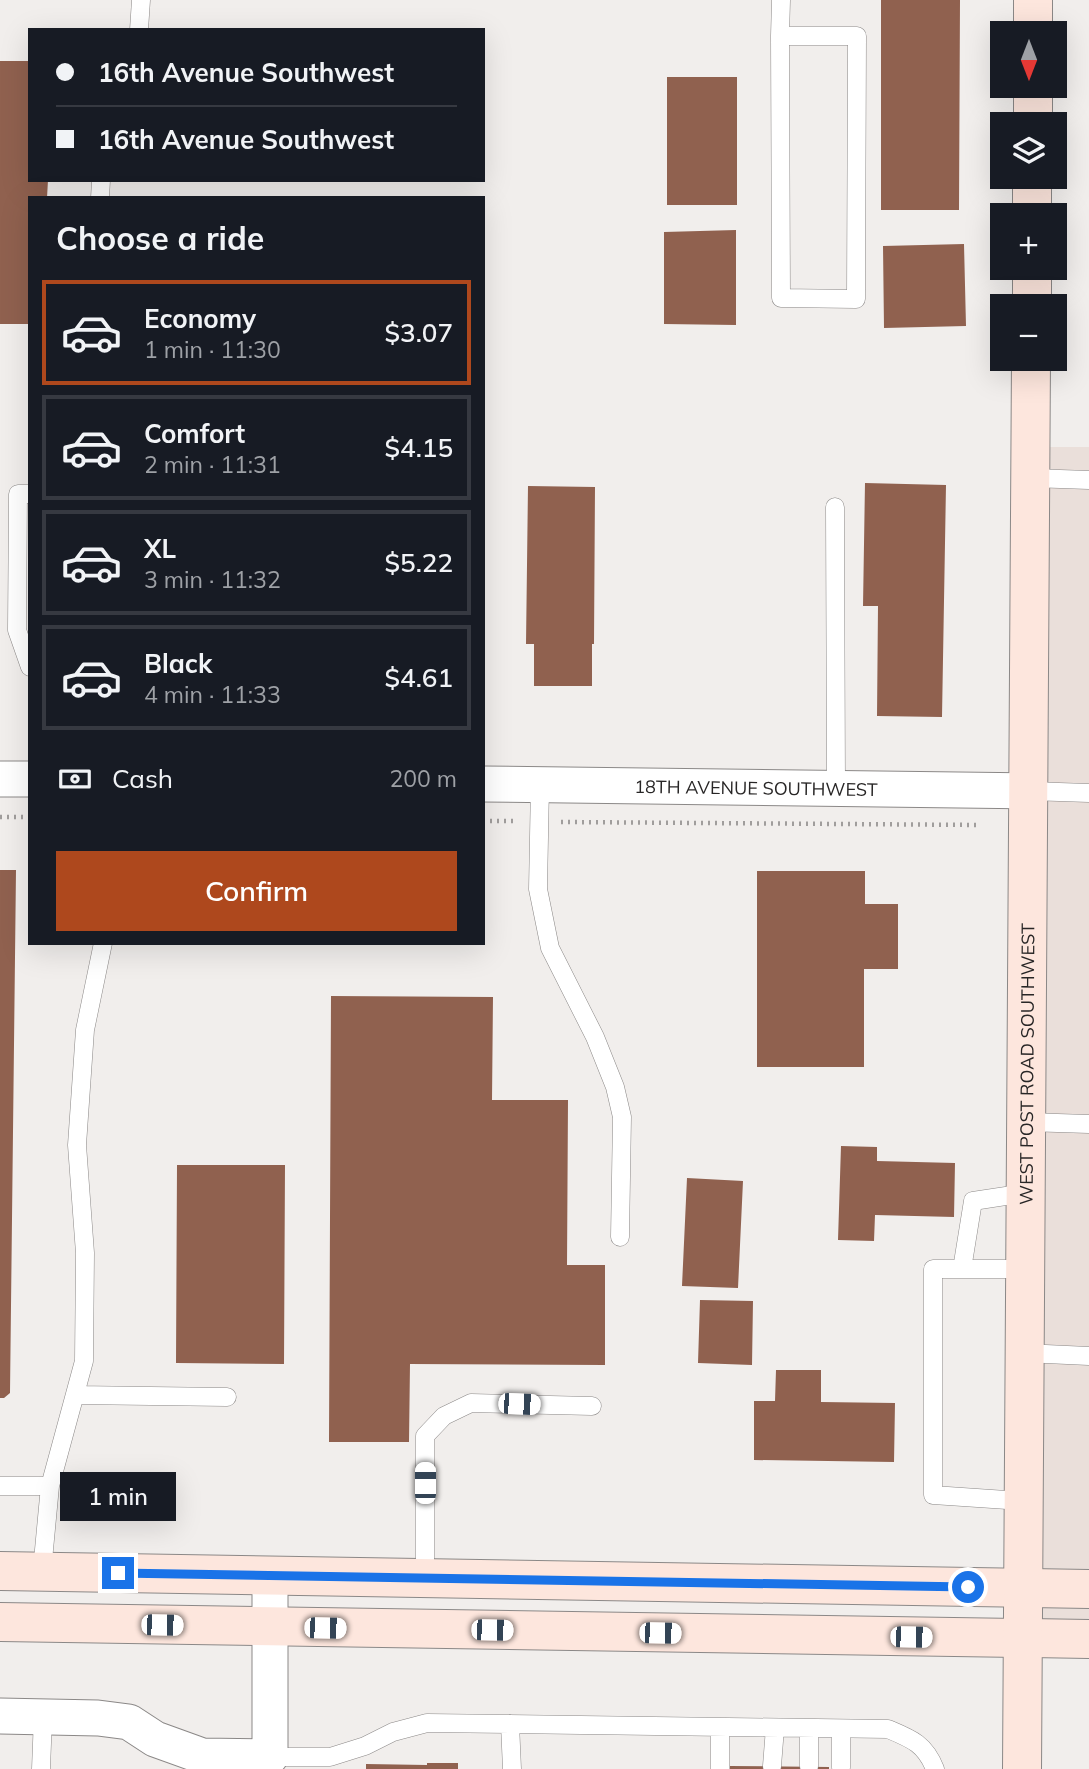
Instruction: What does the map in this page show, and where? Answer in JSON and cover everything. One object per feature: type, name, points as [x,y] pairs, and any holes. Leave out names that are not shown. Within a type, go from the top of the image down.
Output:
[{"type":"main road","points":[[1033,0],[1033,21]]},
{"type":"main road","name":"WEST POST ROAD SOUTHWEST","points":[[1022,1769],[1031,371]]},
{"type":"main road","points":[[0,1571],[1089,1589]]},
{"type":"main road","points":[[0,1622],[1089,1639]]},
{"type":"street","points":[[0,779],[28,779]]},
{"type":"street","name":"18TH AVENUE SOUTHWEST","points":[[485,785],[1029,791]]},
{"type":"street","points":[[0,1716],[99,1718],[130,1723],[155,1739],[202,1756],[270,1757],[270,1575]]},
{"type":"lane","points":[[139,28],[141,0]]},
{"type":"lane","points":[[780,36],[857,36],[856,299],[781,298],[780,36],[781,0]]},
{"type":"lane","points":[[1031,478],[1089,480]]},
{"type":"lane","points":[[28,494],[18,494],[17,631],[28,661]]},
{"type":"lane","points":[[835,507],[836,789]]},
{"type":"lane","points":[[540,785],[538,889],[550,948],[595,1037],[615,1087],[622,1117],[620,1237]]},
{"type":"lane","points":[[1029,791],[1089,793]]},
{"type":"lane","points":[[41,1571],[50,1486],[83,1361],[85,1254],[78,1132],[85,1030],[103,945]]},
{"type":"lane","points":[[1026,1122],[1089,1124]]},
{"type":"lane","points":[[962,1269],[972,1201],[1026,1193]]},
{"type":"lane","points":[[1023,1501],[933,1495],[933,1269],[1025,1269]]},
{"type":"lane","points":[[1024,1353],[1089,1356]]},
{"type":"lane","points":[[75,1395],[227,1397]]},
{"type":"lane","points":[[425,1578],[425,1436],[444,1416],[471,1403],[592,1406]]},
{"type":"lane","points":[[0,1486],[50,1486]]},
{"type":"lane","points":[[41,1769],[43,1717]]},
{"type":"lane","points":[[270,1757],[330,1757],[365,1746],[393,1732],[427,1723],[888,1729],[915,1740],[930,1756],[935,1769]]},
{"type":"lane","points":[[510,1724],[512,1769]]},
{"type":"lane","points":[[720,1727],[720,1769]]},
{"type":"lane","points":[[772,1766],[775,1728]]},
{"type":"lane","points":[[808,1766],[809,1728]]},
{"type":"lane","points":[[841,1729],[841,1767]]},
{"type":"path","points":[[0,817],[28,817]]},
{"type":"path","points":[[485,821],[980,825]]},
{"type":"shaded area","points":[[1031,447],[1089,447],[1089,1639],[1022,1639]]},
{"type":"building","points":[[881,0],[960,0],[959,210],[881,210]]},
{"type":"building","points":[[0,61],[28,61],[28,182],[48,182],[47,196],[28,196],[28,324],[0,324]]},
{"type":"building","points":[[667,77],[737,77],[737,205],[667,205]]},
{"type":"building","points":[[736,230],[736,325],[664,324],[664,232]]},
{"type":"building","points":[[964,244],[966,326],[884,328],[883,246]]},
{"type":"building","points":[[865,483],[946,485],[942,717],[877,716],[878,606],[863,606]]},
{"type":"building","points":[[528,486],[595,487],[592,686],[534,686],[534,644],[526,644]]},
{"type":"building","points":[[0,870],[16,870],[10,1393],[4,1398],[0,1398]]},
{"type":"building","points":[[757,871],[865,871],[865,904],[898,904],[898,969],[864,969],[864,1067],[757,1067]]},
{"type":"building","points":[[331,996],[493,997],[492,1100],[568,1100],[567,1265],[605,1265],[605,1365],[410,1364],[409,1442],[329,1442]]},
{"type":"building","points":[[841,1146],[877,1147],[877,1161],[955,1163],[954,1217],[875,1215],[874,1241],[838,1240]]},
{"type":"building","points":[[177,1165],[285,1165],[284,1364],[176,1363]]},
{"type":"building","points":[[687,1178],[743,1181],[738,1288],[682,1286]]},
{"type":"building","points":[[700,1300],[753,1301],[752,1365],[698,1363]]},
{"type":"building","points":[[776,1370],[821,1370],[821,1402],[895,1403],[894,1462],[754,1460],[754,1401],[775,1401]]},
{"type":"building","points":[[458,1763],[458,1769],[366,1769],[366,1764]]},
{"type":"building","points":[[730,1766],[829,1767],[829,1769],[730,1769]]},
{"type":"route","points":[[118,1573],[968,1587]]}]
